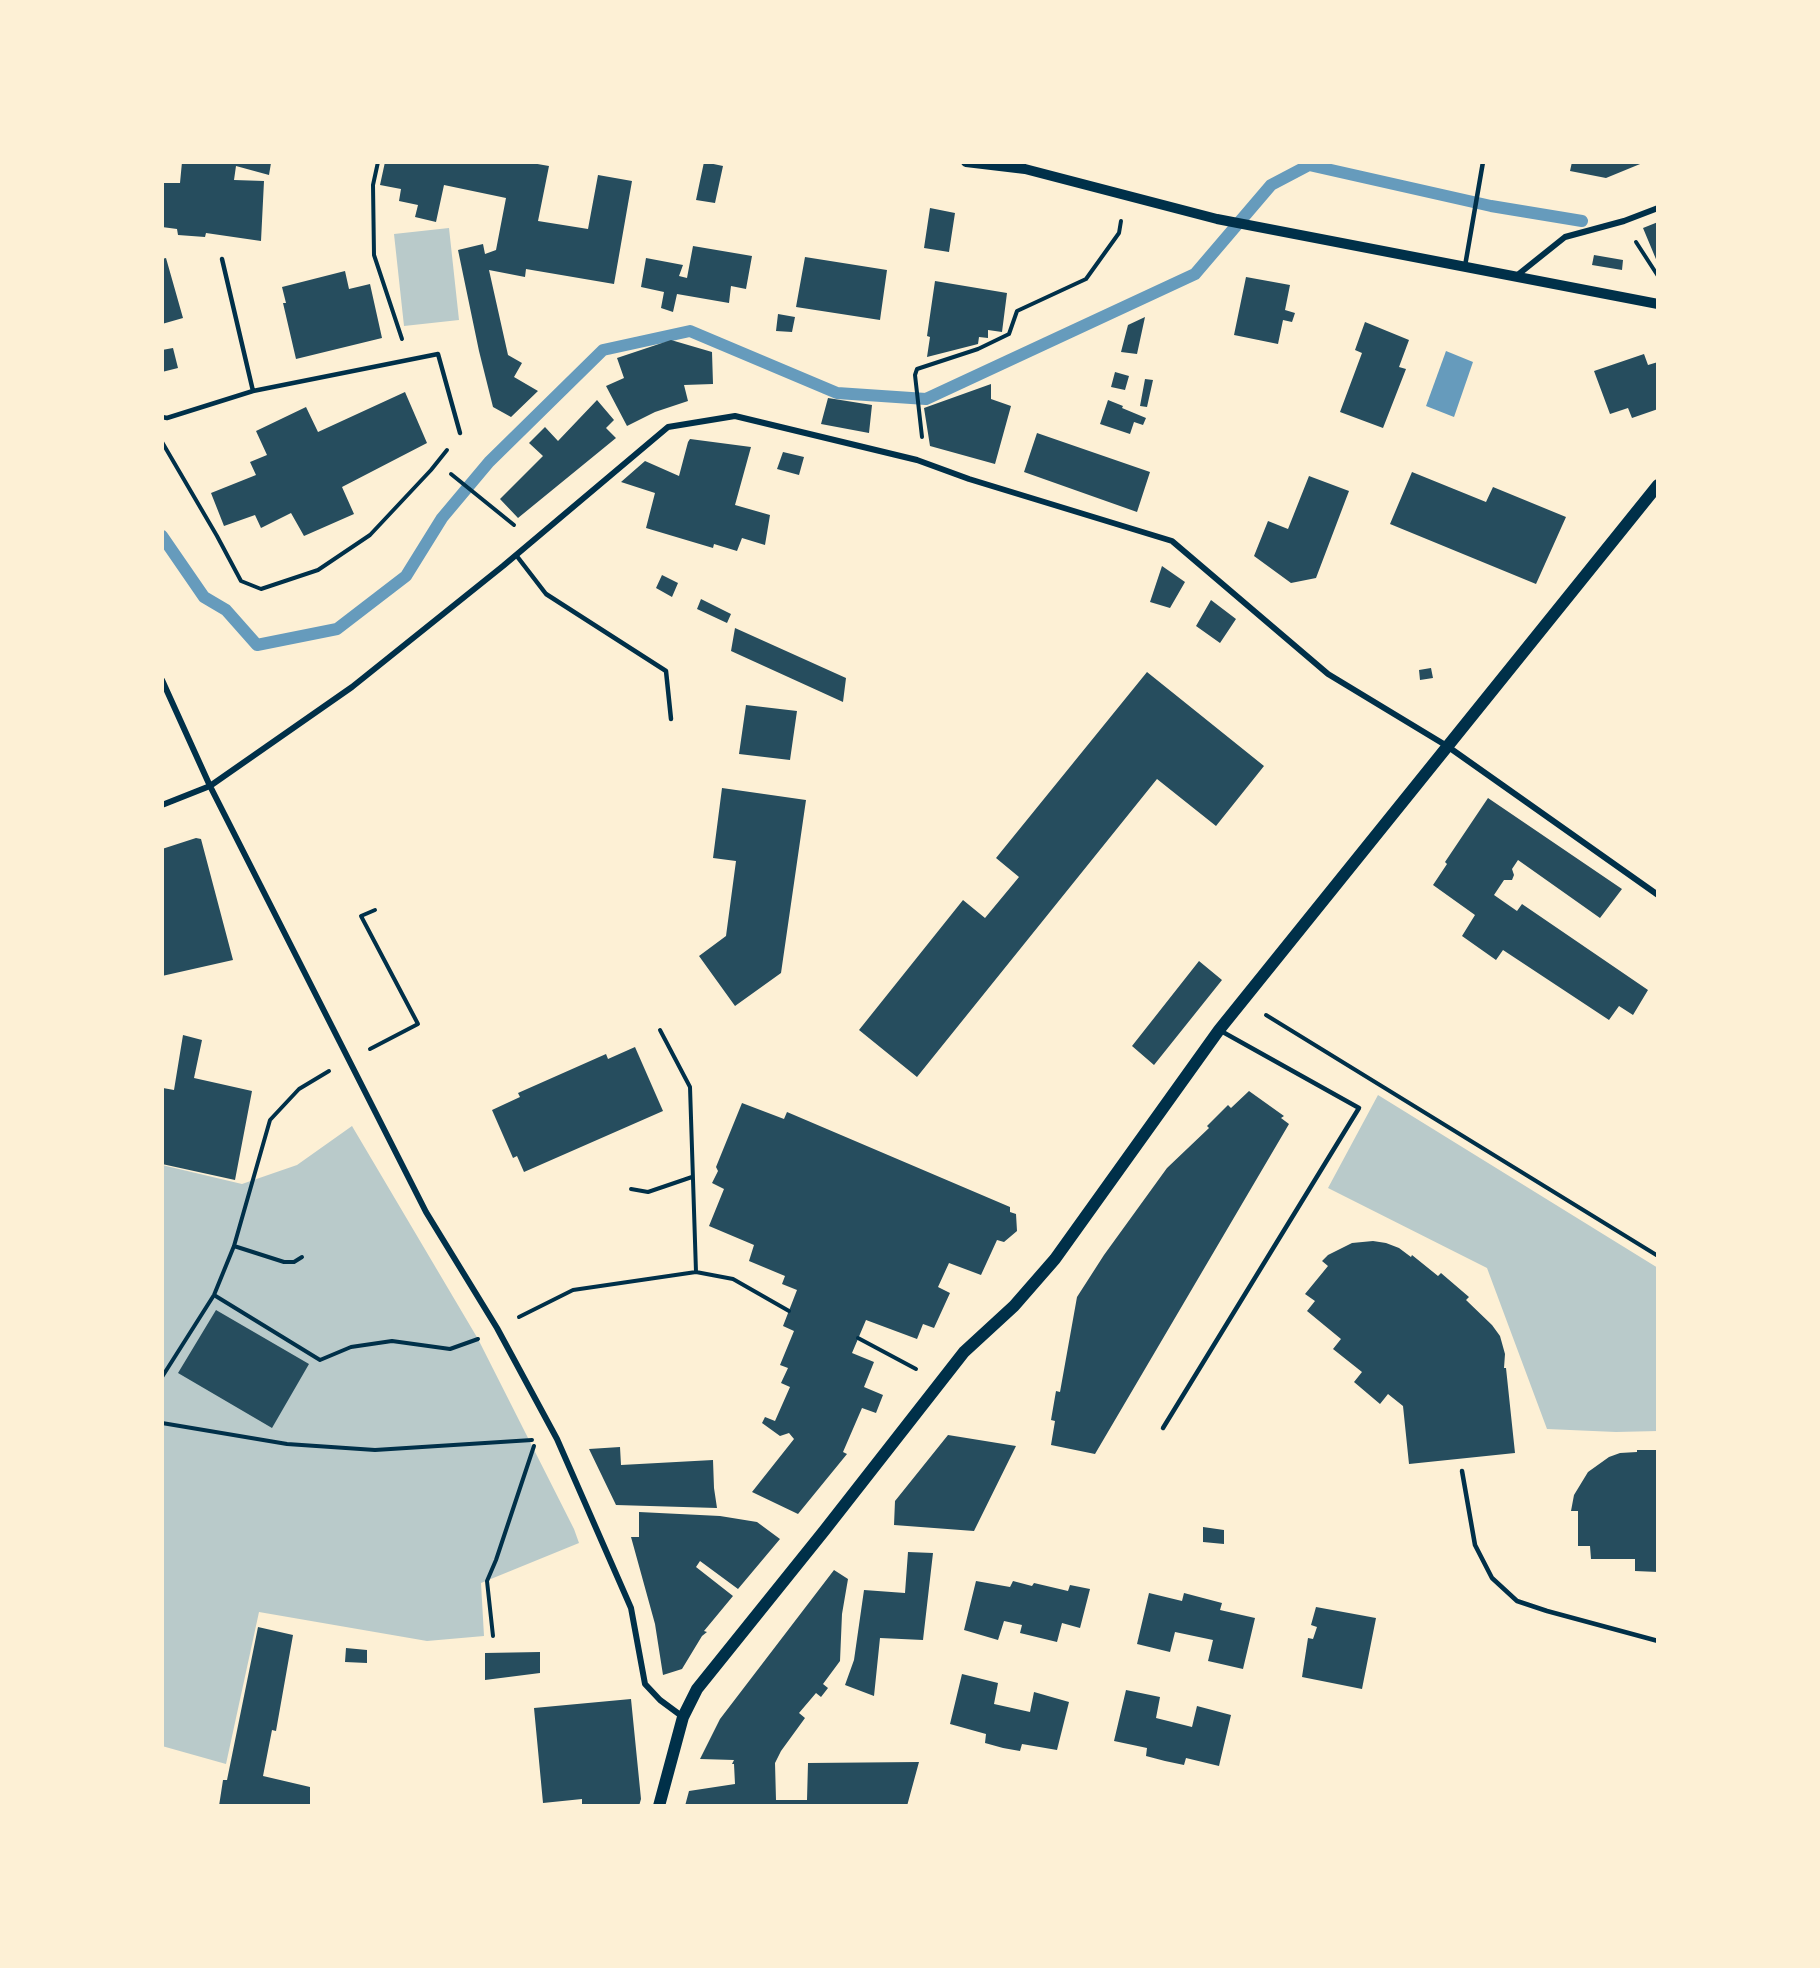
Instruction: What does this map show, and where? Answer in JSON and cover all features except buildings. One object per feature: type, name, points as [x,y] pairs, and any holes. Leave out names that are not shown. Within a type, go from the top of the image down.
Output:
[{"type":"main road","points":[[659,1806],[683,1717],[697,1689],[964,1352],[1014,1306],[1055,1259],[1242,1000],[1658,485]]},
{"type":"street","points":[[966,162],[1025,170],[1127,194],[1217,219],[1658,304]]},
{"type":"street","points":[[1515,278],[1565,237],[1623,221],[1658,208]]},
{"type":"street","points":[[162,806],[210,786],[352,687],[516,555],[668,427],[735,416],[917,460],[969,479],[1172,541],[1328,674],[1447,746],[1658,895]]},
{"type":"street","points":[[162,680],[210,786],[426,1212],[497,1328],[556,1439],[632,1608],[645,1684],[660,1700],[683,1717]]},
{"type":"lane","points":[[1465,268],[1483,162]]},
{"type":"lane","points":[[222,259],[254,391]]},
{"type":"lane","points":[[162,417],[167,418],[254,391],[438,354],[460,433]]},
{"type":"lane","points":[[516,555],[546,594],[666,671],[671,719]]},
{"type":"lane","points":[[1163,1428],[1359,1108],[1219,1030]]},
{"type":"lane","points":[[1462,1471],[1475,1545],[1492,1578],[1516,1600],[1547,1611],[1658,1641]]},
{"type":"path","points":[[378,162],[373,184],[374,255],[409,361]]},
{"type":"path","points":[[919,409],[915,375],[918,369],[978,349],[1009,334],[1017,311],[1086,279],[1119,233],[1127,194]]},
{"type":"path","points":[[1623,221],[1658,277]]},
{"type":"path","points":[[162,442],[241,581],[261,589],[318,570],[370,535],[431,470],[460,433]]},
{"type":"path","points":[[451,474],[533,540]]},
{"type":"path","points":[[162,1377],[214,1295],[234,1245],[270,1120],[299,1089],[418,1024],[361,916],[375,910]]},
{"type":"path","points":[[1242,1000],[1658,1256]]},
{"type":"path","points":[[660,1030],[690,1087],[696,1272]]},
{"type":"path","points":[[632,1189],[648,1192],[692,1177]]},
{"type":"path","points":[[234,1245],[284,1262],[294,1262],[302,1257]]},
{"type":"path","points":[[214,1295],[320,1360],[351,1347],[392,1341],[450,1349],[478,1339],[573,1290],[696,1272],[733,1279],[789,1311]]},
{"type":"path","points":[[858,1338],[940,1382]]},
{"type":"path","points":[[162,1424],[287,1444],[375,1450],[537,1440],[487,1581],[492,1636]]},
{"type":"shaded area","points":[[449,228],[459,320],[404,326],[394,234]]},
{"type":"shaded area","points":[[1378,1095],[1658,1268],[1658,1431],[1547,1429],[1487,1268],[1328,1188]]},
{"type":"shaded area","points":[[352,1126],[478,1339],[579,1543],[481,1583],[484,1636],[427,1641],[259,1612],[226,1764],[162,1746],[162,1165],[242,1184],[297,1165]]},
{"type":"water","points":[[1446,351],[1473,362],[1454,417],[1426,406]]},
{"type":"waterway","points":[[162,536],[204,597],[226,610],[257,645],[337,629],[406,576],[442,518],[489,462],[603,350],[690,331],[837,393],[926,399],[1195,274],[1271,185],[1309,165],[1491,206],[1582,221]]}]
